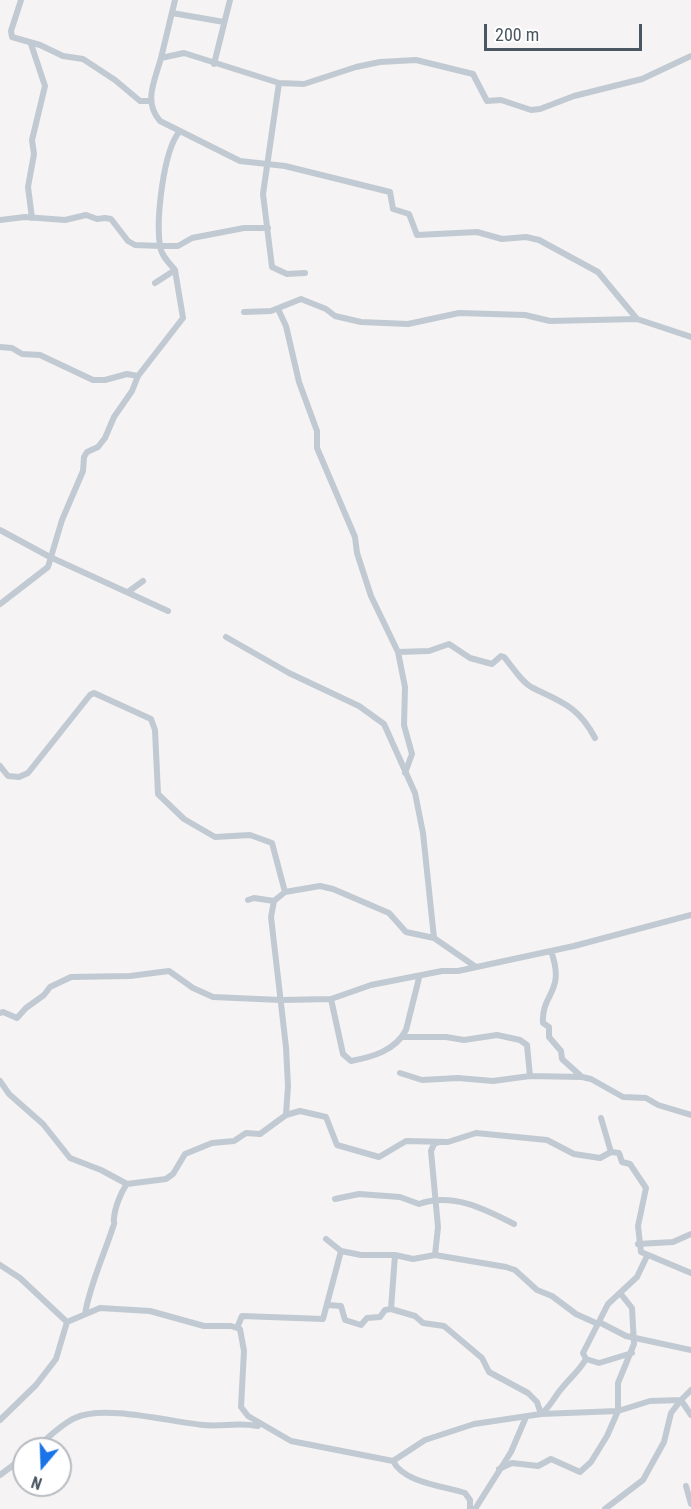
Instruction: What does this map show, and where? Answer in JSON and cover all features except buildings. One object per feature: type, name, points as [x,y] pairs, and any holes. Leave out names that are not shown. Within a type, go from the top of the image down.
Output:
[{"type":"street","points":[[21,0],[11,30],[12,37],[40,45],[63,56],[83,59],[115,80],[140,101],[149,101]]},
{"type":"street","points":[[175,0],[149,101],[152,113],[160,121],[240,161],[285,166],[390,192],[393,209],[409,214],[417,235],[477,232],[502,239],[526,237],[539,240],[598,272],[638,319]]},
{"type":"street","points":[[214,64],[230,0]]},
{"type":"street","points":[[172,13],[224,22]]},
{"type":"street","points":[[32,44],[45,86],[32,140],[34,154],[28,186],[32,218]]},
{"type":"street","points":[[161,58],[184,53],[279,82],[304,84],[356,67],[416,60],[473,74],[488,101],[501,100],[531,110],[642,79],[691,56]]},
{"type":"street","points":[[279,82],[263,194],[272,267],[288,274],[305,273]]},
{"type":"street","points":[[0,604],[48,567],[83,471],[84,457],[87,452],[99,447],[114,417],[132,391],[138,376],[183,318],[175,270],[160,246],[163,185],[173,139],[180,131]]},
{"type":"street","points":[[0,220],[32,218],[65,220],[86,215],[97,219],[105,218],[111,219],[128,241],[135,245],[160,246],[178,246],[192,238],[244,228],[267,228]]},
{"type":"street","points":[[155,283],[175,270]]},
{"type":"street","points":[[244,312],[278,309],[301,299],[326,309],[335,316],[361,322],[408,324],[459,313],[525,315],[550,321],[638,319],[691,337]]},
{"type":"street","points":[[278,309],[286,326],[299,382],[317,431],[317,448],[341,498],[355,537],[357,553],[371,596],[398,652],[405,687],[404,725],[411,754],[405,773]]},
{"type":"street","points":[[0,347],[12,348],[22,354],[40,355],[93,380],[105,380],[127,374],[138,376]]},
{"type":"street","points":[[0,530],[50,557],[168,611]]},
{"type":"street","points":[[128,592],[143,581]]},
{"type":"street","points":[[226,637],[289,674],[359,706],[384,724],[415,793],[423,833],[434,938]]},
{"type":"street","points":[[398,652],[429,651],[449,644],[470,658],[492,664],[501,656],[504,657],[531,688],[548,693],[571,708],[588,724],[595,738]]},
{"type":"street","points":[[0,766],[8,776],[19,777],[28,773],[90,694],[94,693],[118,703],[151,719],[155,729],[158,794],[184,819],[215,837],[250,835],[272,843],[285,892]]},
{"type":"street","points":[[286,1115],[288,1086],[271,917],[274,901],[285,892],[320,886],[333,890],[389,913],[406,932],[434,938],[476,967]]},
{"type":"street","points":[[248,900],[254,898],[274,901]]},
{"type":"street","points":[[0,1013],[17,1018],[50,987],[71,977],[130,976],[169,970],[192,988],[213,997],[281,1000],[331,999],[371,985],[419,978],[442,971],[476,967],[551,951],[691,915]]},
{"type":"street","points":[[551,951],[558,972],[555,989],[542,1013],[543,1023],[549,1027],[549,1037],[561,1051],[562,1059],[582,1077]]},
{"type":"street","points":[[331,999],[343,1054],[351,1061],[376,1057],[402,1037],[410,1023],[412,996],[419,978]]},
{"type":"street","points":[[402,1037],[446,1037],[464,1041],[497,1035],[520,1040],[527,1045],[530,1076]]},
{"type":"street","points":[[400,1073],[422,1080],[459,1078],[493,1081],[530,1076],[582,1077],[591,1079],[623,1097],[646,1098],[658,1105],[691,1115]]},
{"type":"street","points":[[0,1081],[9,1094],[43,1124],[70,1158],[127,1184],[166,1179],[173,1174],[185,1154],[212,1143],[234,1141],[246,1133],[260,1134],[286,1115],[300,1111],[326,1117],[337,1145],[379,1157],[406,1141],[456,1140],[465,1134],[476,1132],[546,1140],[574,1154],[600,1158],[610,1152],[619,1154],[622,1162],[630,1164],[646,1188],[638,1226],[638,1244],[641,1252],[691,1273]]},
{"type":"street","points":[[601,1118],[610,1152]]},
{"type":"street","points":[[435,1255],[438,1227],[431,1151],[434,1144],[439,1142]]},
{"type":"street","points":[[85,1314],[89,1293],[105,1244],[114,1225],[120,1193],[127,1184]]},
{"type":"street","points":[[335,1199],[359,1194],[400,1197],[419,1204],[435,1201],[461,1202],[487,1208],[514,1224]]},
{"type":"street","points":[[638,1244],[673,1242],[691,1234]]},
{"type":"street","points":[[326,1239],[340,1251],[361,1256],[395,1255],[413,1259],[435,1255],[514,1270],[537,1290],[552,1296],[576,1314],[616,1333],[691,1350]]},
{"type":"street","points":[[237,1328],[242,1316],[249,1315],[323,1319],[340,1251]]},
{"type":"street","points":[[391,1309],[395,1255]]},
{"type":"street","points":[[632,1353],[599,1363],[586,1359],[583,1353],[608,1304],[636,1277],[647,1256]]},
{"type":"street","points":[[0,1265],[20,1278],[67,1322]]},
{"type":"street","points":[[499,1469],[512,1463],[538,1466],[551,1459],[580,1472],[591,1462],[607,1436],[618,1411],[618,1383],[632,1353],[634,1338],[632,1308],[620,1293]]},
{"type":"street","points":[[328,1305],[341,1306],[345,1320],[361,1325],[367,1318],[378,1318],[385,1310],[391,1309],[415,1316],[423,1323],[444,1326],[482,1358],[489,1372],[528,1393],[537,1402],[541,1414]]},
{"type":"street","points":[[0,1420],[29,1393],[56,1359],[67,1322],[100,1308],[150,1311],[204,1326],[240,1329],[244,1351],[241,1407],[248,1416],[300,1444],[393,1461],[405,1473],[416,1478],[465,1493],[470,1500],[470,1509]]},
{"type":"street","points":[[541,1414],[549,1408],[564,1385],[578,1373],[586,1359]]},
{"type":"street","points":[[605,1509],[644,1480],[664,1443],[671,1413],[691,1390]]},
{"type":"street","points":[[393,1461],[442,1432],[474,1424],[541,1414],[618,1411],[650,1401],[681,1400]]},
{"type":"street","points":[[681,1400],[691,1415]]},
{"type":"street","points":[[50,1437],[75,1418],[93,1413],[146,1416],[206,1426],[238,1422],[268,1428]]},
{"type":"street","points":[[475,1509],[511,1452],[526,1418]]},
{"type":"street","points":[[686,1486],[691,1504]]}]
